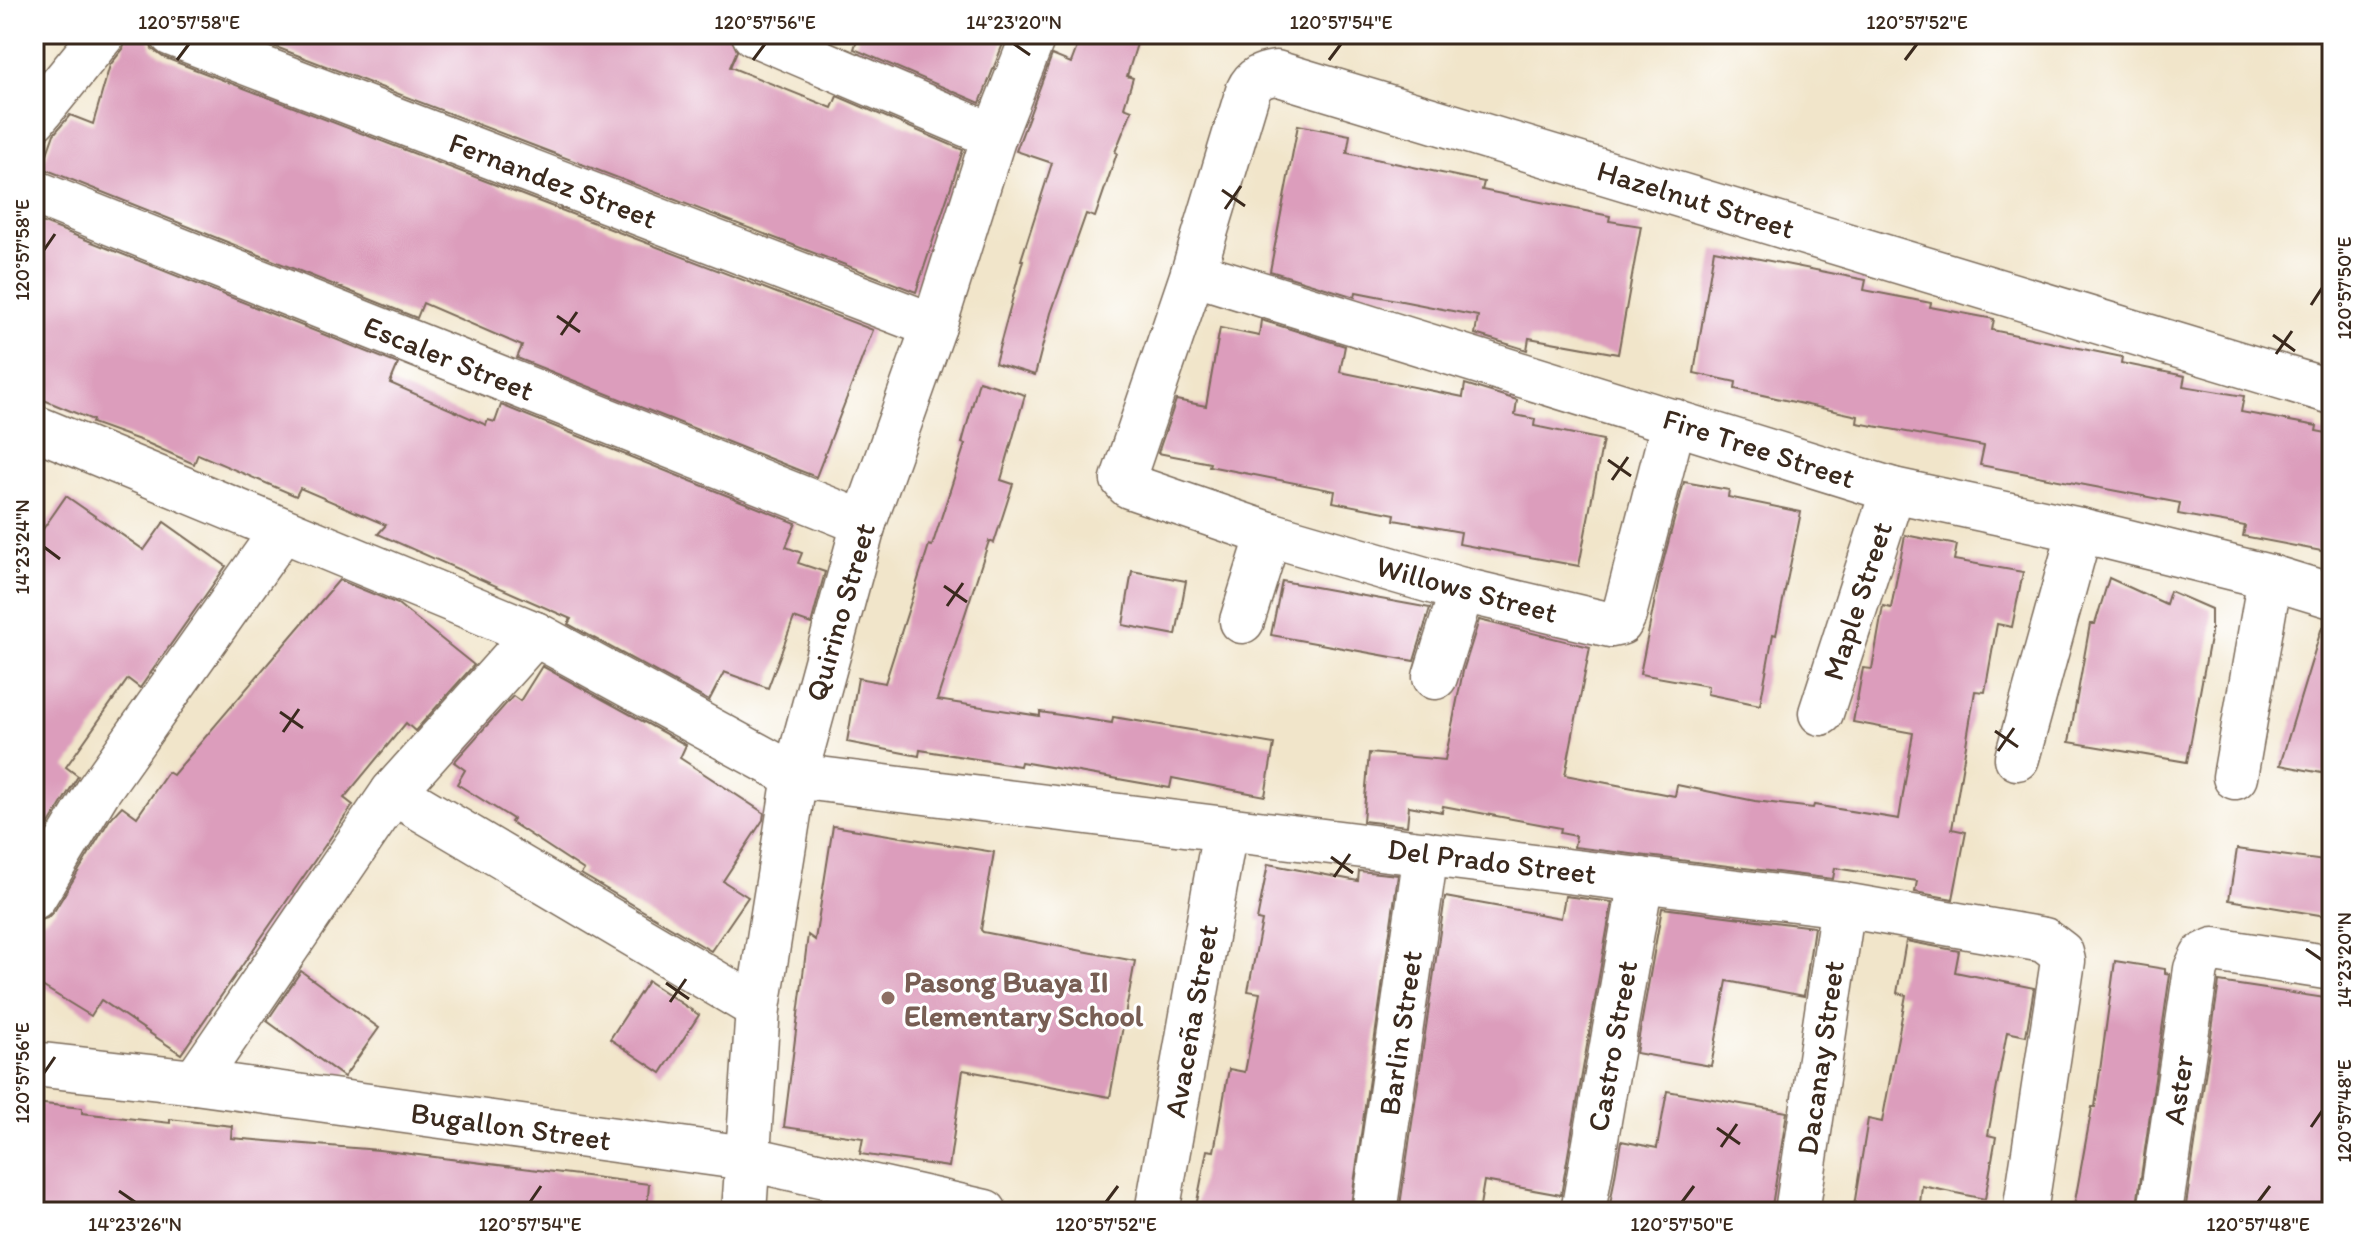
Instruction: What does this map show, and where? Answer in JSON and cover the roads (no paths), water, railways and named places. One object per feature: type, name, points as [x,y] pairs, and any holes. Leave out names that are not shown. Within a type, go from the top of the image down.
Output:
[{"type":"street","points":[[34,119],[103,34]]},
{"type":"street","name":"Fernandez Street","points":[[172,34],[934,326]]},
{"type":"street","points":[[754,34],[994,136]]},
{"type":"street","name":"Quirino Street","points":[[744,1212],[758,1008],[795,776],[864,523],[934,326],[994,136],[1034,34]]},
{"type":"street","name":"Hazelnut Street","points":[[1124,476],[1193,273],[1248,91],[1253,81],[1262,75],[1276,73],[2332,392]]},
{"type":"street","name":"Escaler Street","points":[[34,192],[864,523]]},
{"type":"street","name":"Fire Tree Street","points":[[1193,273],[1893,490],[2080,530],[2270,577],[2332,596]]},
{"type":"street","name":"Willows Street","points":[[1124,476],[1125,484],[1269,534],[1462,590],[1611,625],[1620,623],[1624,615],[1674,421]]},
{"type":"street","points":[[37,434],[535,634],[795,776]]},
{"type":"street","name":"Maple Street","points":[[1821,713],[1893,490]]},
{"type":"street","points":[[2017,758],[2080,530]]},
{"type":"street","points":[[34,897],[98,791],[282,531]]},
{"type":"street","points":[[1242,621],[1269,534]]},
{"type":"street","points":[[2235,777],[2270,577]]},
{"type":"street","points":[[1435,677],[1462,590]]},
{"type":"street","points":[[195,1082],[393,792],[535,634]]},
{"type":"street","name":"Del Prado Street","points":[[795,776],[1843,905],[2044,940],[2061,953],[2063,961],[2025,1212]]},
{"type":"street","points":[[393,792],[758,1008]]},
{"type":"street","name":"Avaceña Street","points":[[1157,1212],[1225,830]]},
{"type":"street","name":"Barlin Street","points":[[1374,1212],[1426,853]]},
{"type":"street","name":"Castro Street","points":[[1583,1212],[1641,880]]},
{"type":"street","name":"Dacanay Street","points":[[1797,1212],[1843,905]]},
{"type":"street","name":"Aster","points":[[2160,1212],[2196,969],[2202,956],[2214,950],[2332,968]]},
{"type":"street","name":"Bugallon Street","points":[[34,1064],[195,1082],[746,1158],[985,1212]]},
{"type":"place","name":"Pasong Buaya II Elementary School","points":[[888,998]]}]
